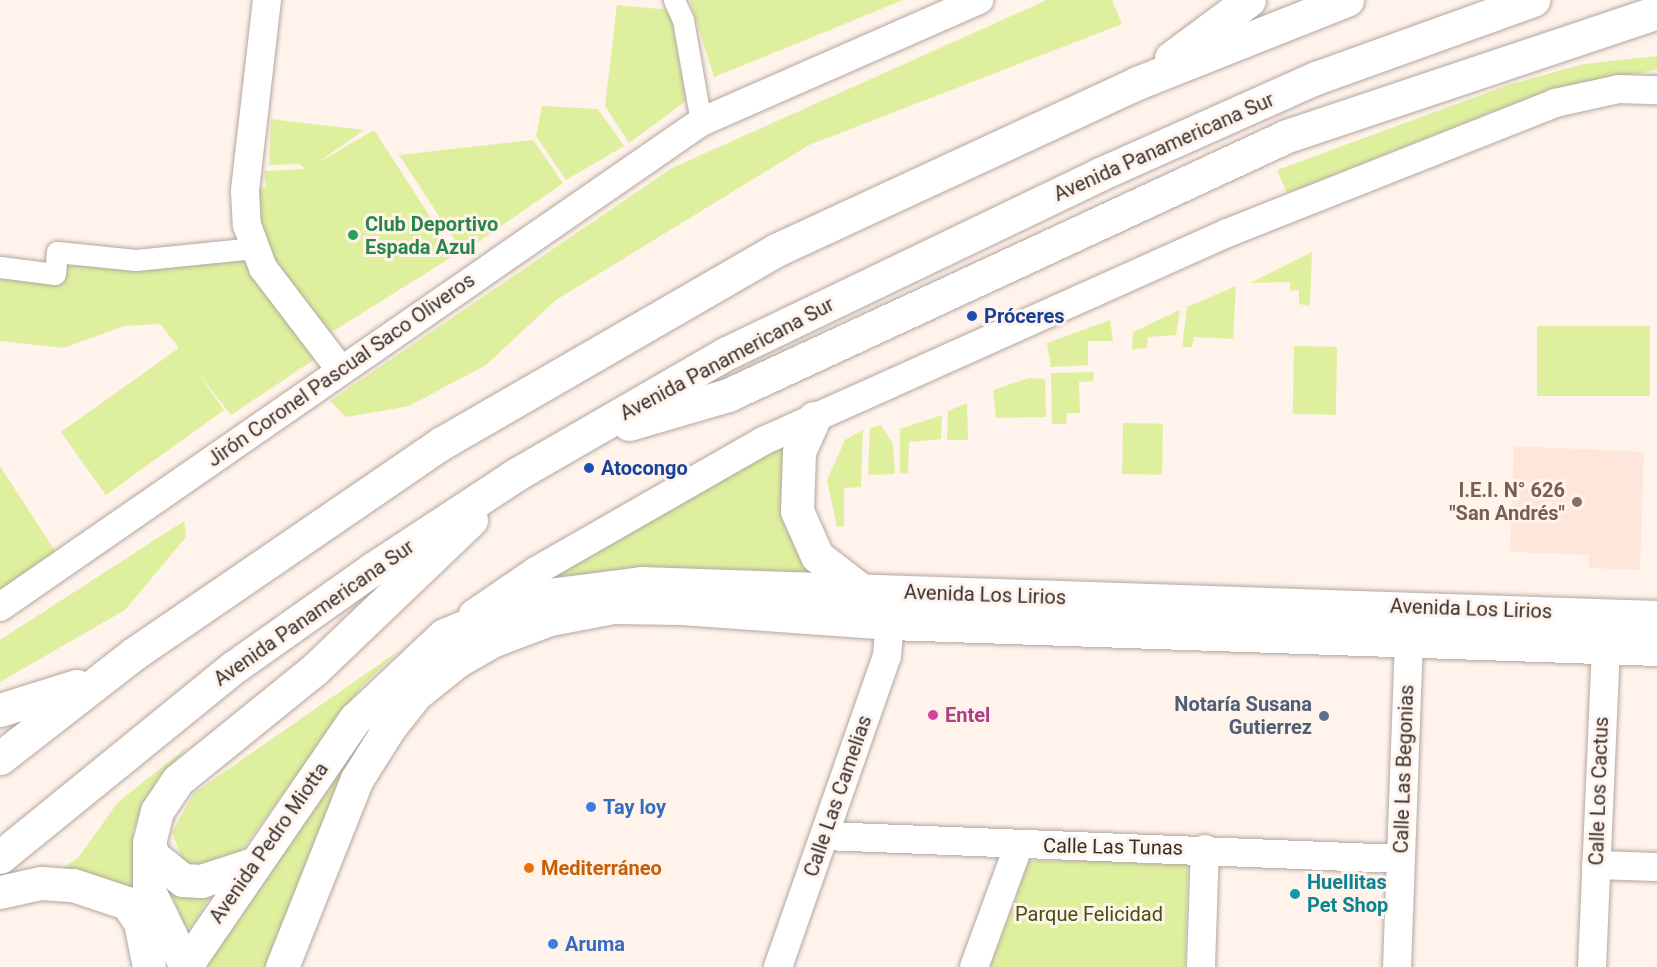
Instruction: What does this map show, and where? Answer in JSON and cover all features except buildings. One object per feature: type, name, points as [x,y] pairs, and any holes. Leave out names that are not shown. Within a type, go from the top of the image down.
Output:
[{"type":"main road","points":[[1137,83],[1249,0]]},
{"type":"main road","points":[[0,758],[106,675],[442,443],[574,364],[776,250],[1137,83],[1347,0]]},
{"type":"main road","name":"Avenida Panamericana Sur","points":[[0,857],[234,667],[517,474],[727,353],[1100,174],[1316,78],[1533,0]]},
{"type":"main road","points":[[573,441],[728,394],[1287,136],[1532,50],[1657,12]]},
{"type":"main road","points":[[1532,50],[1657,36]]},
{"type":"main road","points":[[813,418],[799,452],[797,511],[818,556],[861,590]]},
{"type":"main road","points":[[185,966],[149,891],[149,843],[157,811],[178,780],[315,669],[517,474]]},
{"type":"main road","name":"Avenida Los Lirios","points":[[355,719],[444,634],[533,598],[614,584],[861,590],[1410,623],[1605,647],[1657,649]]},
{"type":"main road","name":"Avenida Los Lirios","points":[[389,729],[416,694],[457,661],[494,640],[550,619],[613,607],[890,623],[1410,623],[1607,615],[1657,617]]},
{"type":"main road","points":[[0,710],[106,675]]},
{"type":"main road","name":"Avenida Pedro Miotta","points":[[185,966],[253,864],[355,719]]},
{"type":"main road","name":"Avenida Pedro Miotta","points":[[282,967],[357,779],[389,729]]},
{"type":"main road","points":[[149,843],[153,855],[183,880],[201,881],[253,864]]},
{"type":"main road","points":[[0,892],[41,883],[73,885],[127,903],[140,922],[149,967]]},
{"type":"street","points":[[267,0],[244,191],[254,248],[262,268],[340,369]]},
{"type":"street","points":[[674,0],[683,20],[701,122]]},
{"type":"street","name":"Jirón Coronel Pascual Saco Oliveros","points":[[0,607],[340,369],[701,122],[979,0]]},
{"type":"street","points":[[444,634],[536,571],[713,466],[813,418],[1227,233],[1481,131],[1555,103],[1619,89],[1657,90]]},
{"type":"street","points":[[0,267],[55,274],[57,252],[136,260],[254,248]]},
{"type":"street","name":"Calle Los Cactus","points":[[1592,967],[1607,615]]},
{"type":"street","name":"Calle Las Camelias","points":[[778,967],[887,656],[890,623]]},
{"type":"street","name":"Calle Las Begonias","points":[[1397,967],[1410,623]]},
{"type":"street","name":"Calle Las Tunas","points":[[825,836],[1205,849],[1401,859]]},
{"type":"street","points":[[974,967],[1019,844]]},
{"type":"street","points":[[1201,967],[1205,849]]},
{"type":"street","points":[[1596,865],[1657,867]]},
{"type":"shaded area","name":"I.E.I. N° 626 \"San Andrés\"","points":[[1514,446],[1644,452],[1640,570],[1589,568],[1589,555],[1510,552]]},
{"type":"green space","points":[[690,0],[903,0],[714,77]]},
{"type":"green space","points":[[1047,0],[1112,0],[1122,24],[809,145],[556,300],[486,365],[409,406],[346,417],[330,401],[672,168]]},
{"type":"green space","points":[[617,5],[670,10],[686,101],[629,143],[605,106]]},
{"type":"green space","points":[[1657,56],[1657,69],[1518,102],[1287,193],[1277,170],[1508,85],[1584,64]]},
{"type":"green space","points":[[542,106],[598,109],[624,146],[566,180],[536,136]]},
{"type":"green space","name":"Club Deportivo Espada Azul","points":[[271,119],[364,130],[316,164],[374,130],[455,255],[330,333],[317,324],[273,256],[261,226],[256,190],[266,188],[264,171],[305,169],[299,164],[269,165]]},
{"type":"green space","points":[[533,140],[563,183],[467,250],[460,248],[399,155]]},
{"type":"green space","points":[[245,249],[315,359],[231,415],[198,373],[224,410],[106,495],[61,432],[179,348],[160,324],[124,326],[63,348],[0,341],[0,265],[45,268]]},
{"type":"green space","points":[[1312,252],[1310,306],[1299,304],[1299,290],[1290,291],[1290,282],[1250,283]]},
{"type":"green space","points":[[1236,286],[1233,339],[1194,337],[1192,347],[1182,347],[1187,307]]},
{"type":"green space","points":[[1180,310],[1176,335],[1148,337],[1147,348],[1132,349],[1133,332]]},
{"type":"green space","points":[[1110,320],[1113,341],[1088,341],[1088,365],[1051,367],[1047,343]]},
{"type":"green space","points":[[1537,326],[1650,326],[1650,396],[1537,396]]},
{"type":"green space","points":[[1294,346],[1337,347],[1336,415],[1293,414]]},
{"type":"green space","points":[[1094,372],[1093,381],[1079,382],[1080,413],[1067,413],[1066,424],[1052,424],[1051,373]]},
{"type":"green space","points":[[1029,378],[1045,379],[1046,417],[996,418],[993,390]]},
{"type":"green space","points":[[967,403],[968,440],[947,440],[948,411]]},
{"type":"green space","points":[[942,415],[941,439],[909,442],[908,474],[900,473],[900,429]]},
{"type":"green space","points":[[1123,423],[1163,424],[1162,475],[1122,474]]},
{"type":"green space","points":[[881,425],[893,444],[895,474],[868,475],[870,428]]},
{"type":"green space","points":[[863,430],[861,487],[844,488],[844,526],[837,527],[827,480],[845,440]]},
{"type":"green space","points":[[777,447],[788,454],[810,575],[550,579]]},
{"type":"green space","points":[[0,466],[57,554],[0,595]]},
{"type":"green space","points":[[184,521],[186,537],[125,610],[0,682],[0,640]]},
{"type":"green space","points":[[400,650],[361,687],[234,861],[193,866],[182,859],[172,832],[194,793]]},
{"type":"green space","points":[[360,743],[273,967],[203,967],[328,784]]},
{"type":"green space","points":[[189,746],[157,780],[133,831],[139,896],[53,875],[78,858],[118,802]]},
{"type":"green space","name":"Parque Felicidad","points":[[1029,861],[1188,861],[1185,967],[990,967]]},
{"type":"green space","points":[[168,886],[210,897],[191,928],[185,926]]},
{"type":"place","name":"Club Deportivo Espada Azul","points":[[353,235]]},
{"type":"place","name":"Próceres","points":[[972,316]]},
{"type":"place","name":"Atocongo","points":[[589,468]]},
{"type":"place","name":"I.E.I. N° 626 \"San Andrés\"","points":[[1577,502]]},
{"type":"place","name":"Entel","points":[[933,715]]},
{"type":"place","name":"Notaría Susana Gutierrez","points":[[1324,716]]},
{"type":"place","name":"Tay loy","points":[[591,807]]},
{"type":"place","name":"Mediterráneo","points":[[529,868]]},
{"type":"place","name":"Huellitas Pet Shop","points":[[1295,894]]},
{"type":"place","name":"Aruma","points":[[553,944]]}]
